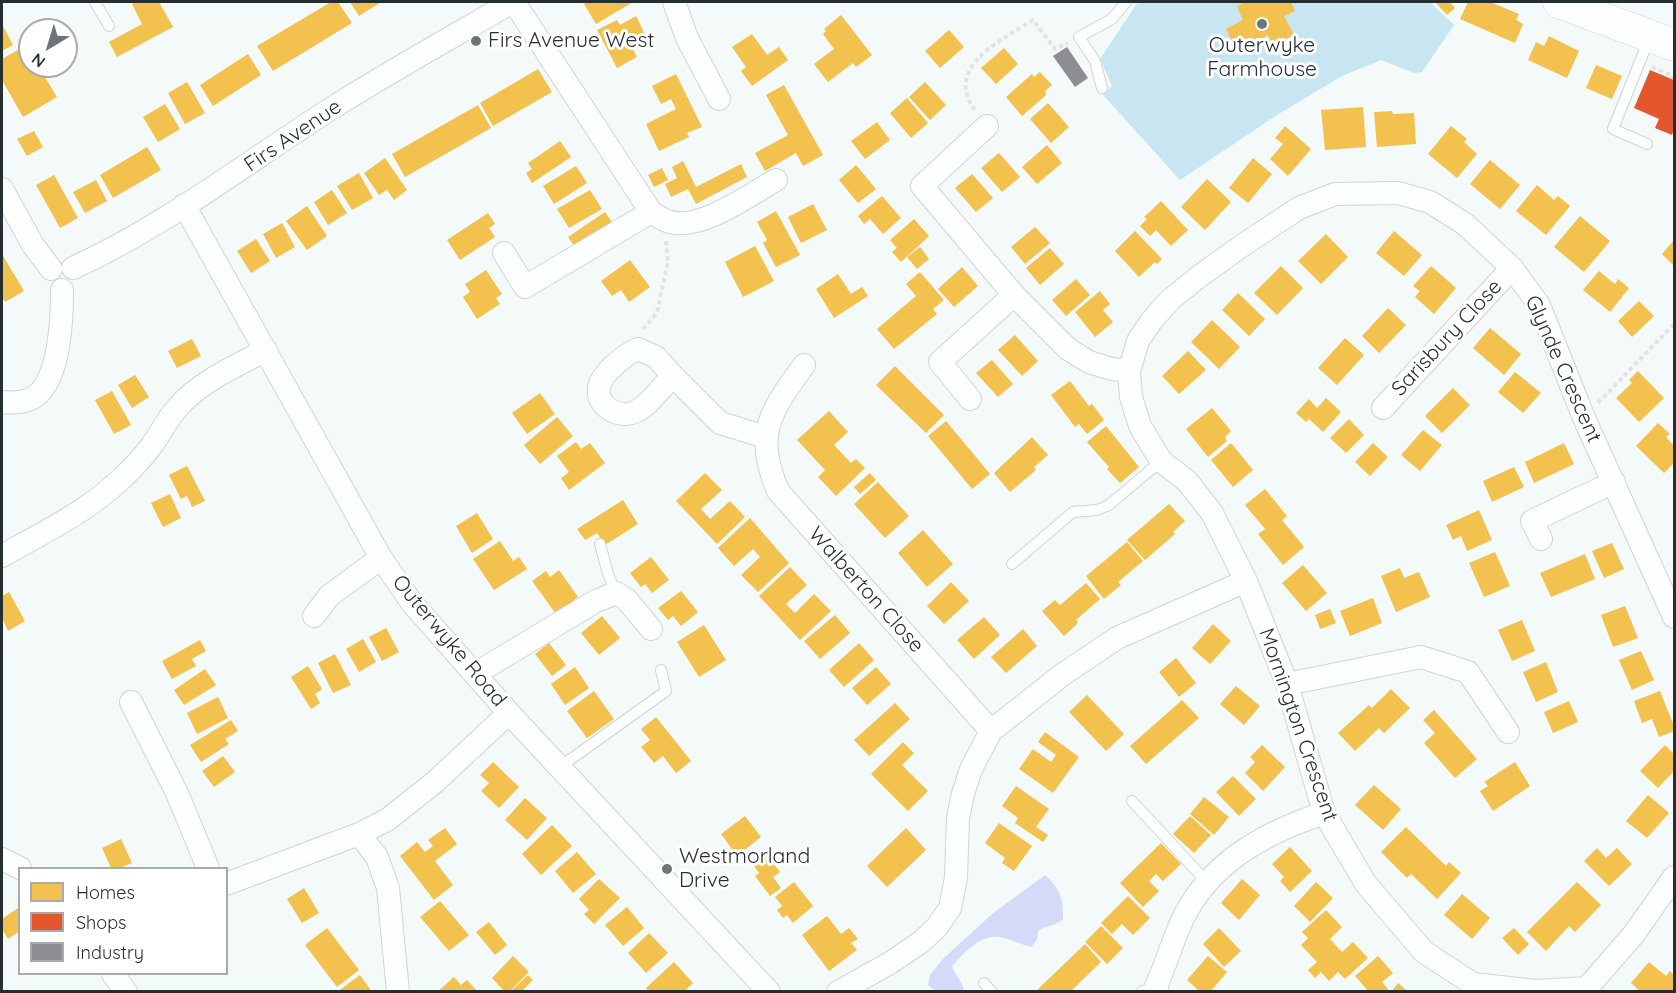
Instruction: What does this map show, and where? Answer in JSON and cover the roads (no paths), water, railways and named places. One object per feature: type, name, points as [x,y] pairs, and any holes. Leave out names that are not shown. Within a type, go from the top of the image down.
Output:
[{"type":"main road","points":[[1559,2],[1662,51]]},
{"type":"street","name":"Firs Avenue","points":[[62,269],[111,251],[227,179],[332,108],[513,2]]},
{"type":"street","points":[[513,2],[660,217]]},
{"type":"street","points":[[674,2],[687,38],[719,99]]},
{"type":"street","points":[[987,126],[922,186],[1014,295],[1068,349],[1089,362],[1129,371]]},
{"type":"street","points":[[504,253],[525,287],[660,217],[692,223],[713,215],[776,180]]},
{"type":"street","points":[[2,189],[33,245],[62,269],[49,281],[54,288],[62,290],[60,335],[56,358],[44,387],[34,397],[20,402],[2,402]]},
{"type":"street","name":"Glynde Crescent","points":[[1129,371],[1138,341],[1152,320],[1171,299],[1240,246],[1299,208],[1335,194],[1398,193],[1430,202],[1465,224],[1512,268],[1539,305],[1584,418],[1614,482],[1665,571],[1674,618]]},
{"type":"street","name":"Outerwyke Road","points":[[184,205],[381,558],[412,603],[509,713],[769,992]]},
{"type":"street","name":"Sarisbury Close","points":[[1383,408],[1512,268]]},
{"type":"street","points":[[970,399],[940,362],[1014,295]]},
{"type":"street","points":[[673,376],[636,412],[627,414],[615,412],[599,397],[598,388],[602,380],[622,359],[638,349],[656,357],[720,423],[766,437]]},
{"type":"street","points":[[2,556],[101,496],[120,480],[146,452],[178,406],[190,395],[230,369],[266,350]]},
{"type":"street","name":"Walberton Close","points":[[804,365],[775,406],[766,437],[769,468],[778,491],[991,731]]},
{"type":"street","name":"Mornington Crescent","points":[[1129,371],[1131,397],[1140,426],[1161,461],[1187,481],[1212,513],[1246,581],[1287,684],[1324,813],[1366,884],[1424,952],[1470,988],[1536,992],[1588,990]]},
{"type":"street","points":[[1541,539],[1532,521],[1614,482]]},
{"type":"street","points":[[314,616],[329,596],[381,558]]},
{"type":"street","points":[[838,992],[890,963],[921,942],[937,927],[950,908],[956,878],[958,818],[963,794],[971,769],[991,731],[1062,675],[1117,638],[1246,581]]},
{"type":"street","points":[[475,674],[596,602],[616,593],[626,599],[651,629]]},
{"type":"street","points":[[1287,684],[1421,657],[1468,672],[1508,732]]},
{"type":"street","points":[[131,702],[177,793],[208,867]]},
{"type":"street","points":[[228,883],[359,834],[387,820],[435,782],[509,713]]},
{"type":"street","points":[[1152,990],[1187,910],[1206,881],[1234,856],[1264,837],[1324,813]]},
{"type":"street","points":[[359,834],[377,857],[388,888],[398,992]]},
{"type":"street","points":[[2,859],[18,867]]},
{"type":"street","points":[[1588,990],[1634,934],[1674,877]]},
{"type":"street","points":[[114,975],[126,992]]},
{"type":"lane","points":[[95,2],[109,26]]},
{"type":"lane","points":[[1102,88],[1095,62],[1079,37],[1112,19],[1126,2]]},
{"type":"lane","points":[[1647,144],[1613,129],[1662,51]]},
{"type":"lane","points":[[1012,564],[1073,512],[1097,510],[1109,505],[1161,461]]},
{"type":"lane","points":[[600,544],[616,593]]},
{"type":"lane","points":[[561,767],[666,691],[661,670]]},
{"type":"lane","points":[[1132,801],[1206,881]]},
{"type":"place","name":"Outerwyke Farmhouse","points":[[1262,24]]},
{"type":"place","name":"Firs Avenue West","points":[[476,41]]},
{"type":"place","name":"Westmorland Drive","points":[[667,869]]}]
